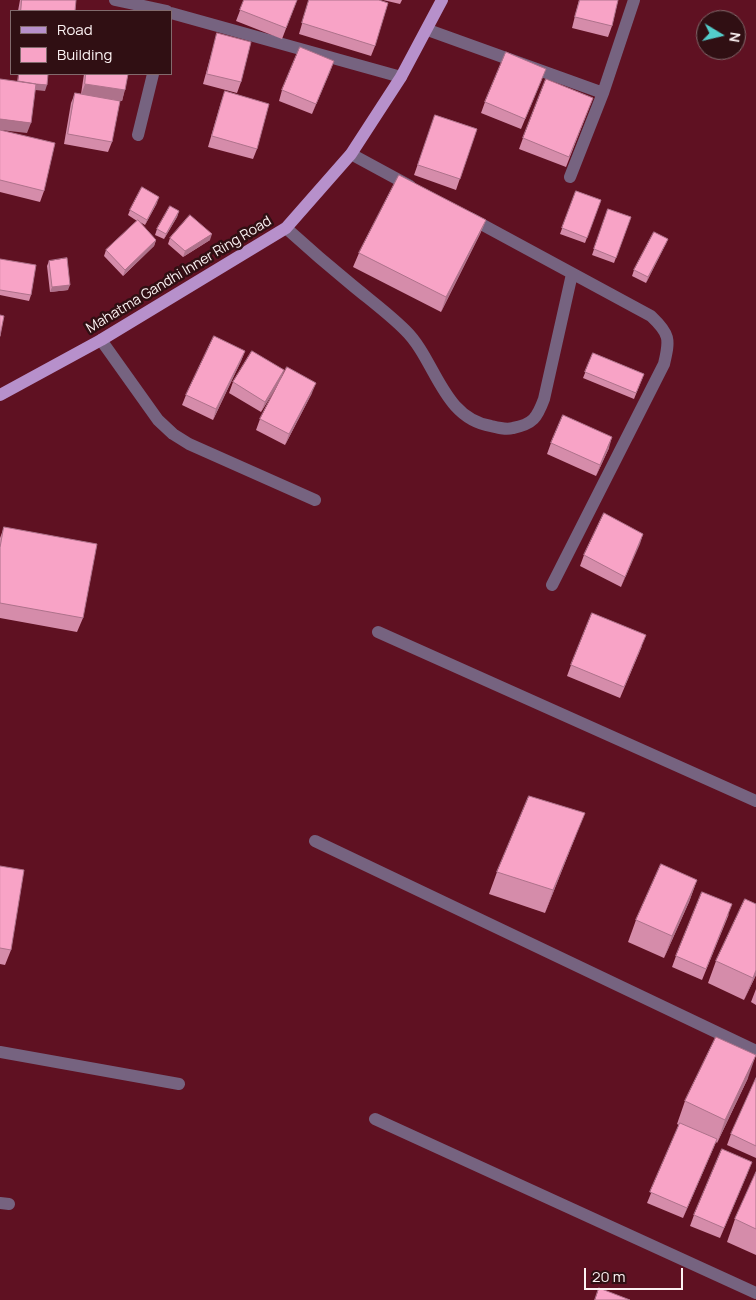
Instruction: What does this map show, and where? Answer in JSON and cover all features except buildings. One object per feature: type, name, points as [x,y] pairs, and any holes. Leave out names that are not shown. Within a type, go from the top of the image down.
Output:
[{"type":"main road","name":"Mahatma Gandhi Inner Ring Road","points":[[0,396],[101,340],[286,228],[351,154],[401,77],[428,30],[442,0]]},
{"type":"street","points":[[115,0],[162,10]]},
{"type":"street","points":[[570,177],[603,93],[634,0]]},
{"type":"street","points":[[172,12],[401,77]]},
{"type":"street","points":[[428,30],[603,93]]},
{"type":"street","points":[[138,136],[153,75]]},
{"type":"street","points":[[351,154],[419,191]]},
{"type":"street","points":[[462,214],[652,316],[665,330],[668,346],[664,364],[552,585]]},
{"type":"street","points":[[286,228],[413,337],[449,400],[466,416],[483,425],[508,429],[527,426],[539,414],[544,400],[572,274]]},
{"type":"street","points":[[101,340],[158,420],[173,434],[189,444],[316,500]]},
{"type":"street","points":[[378,632],[756,801]]},
{"type":"street","points":[[315,841],[756,1052]]},
{"type":"street","points":[[0,1052],[179,1084]]},
{"type":"street","points":[[375,1119],[756,1293]]}]
